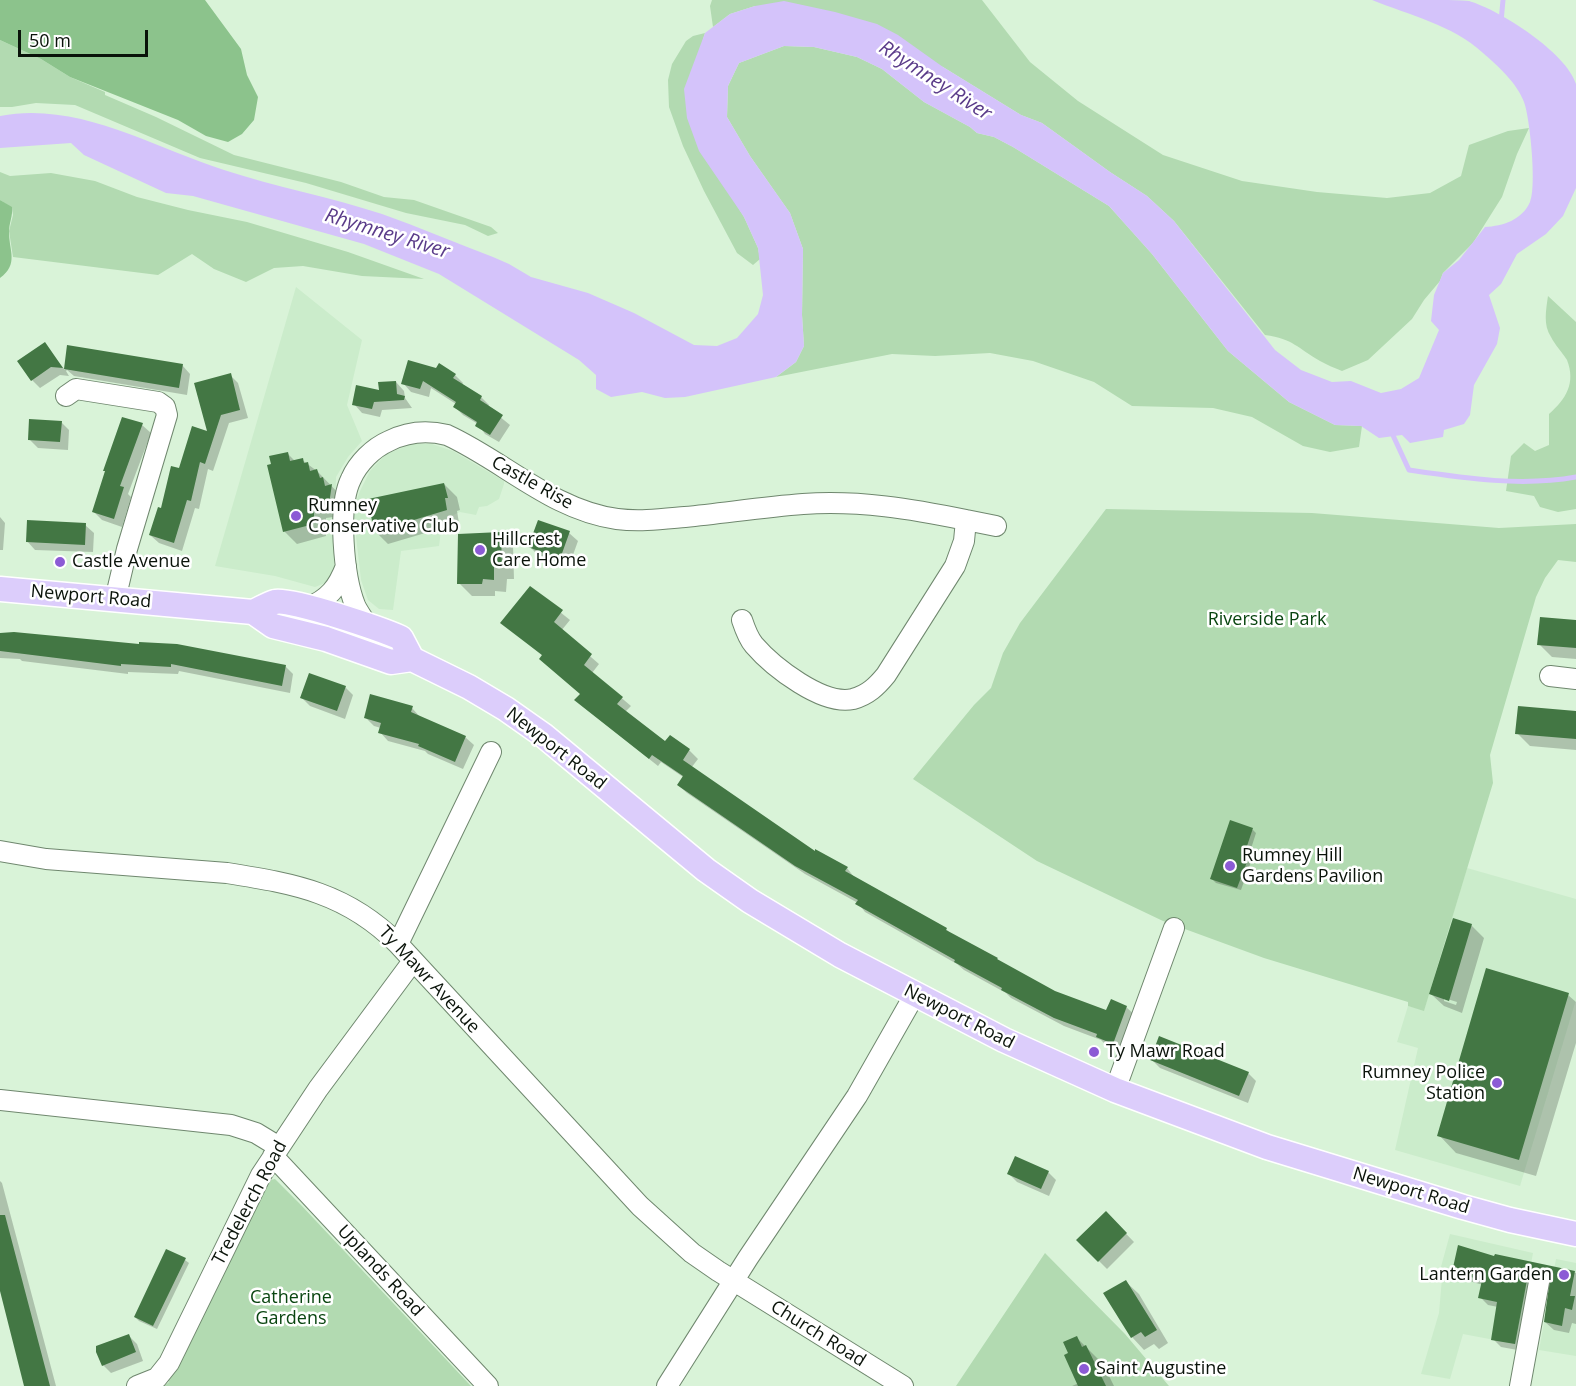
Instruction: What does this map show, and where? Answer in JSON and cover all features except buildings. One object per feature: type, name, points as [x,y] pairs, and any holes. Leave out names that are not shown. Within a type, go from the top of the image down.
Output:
[{"type":"main road","name":"Newport Road","points":[[0,589],[253,612],[273,626],[326,639],[391,662],[412,659],[469,687],[543,735],[706,870],[750,901],[840,955],[1004,1040],[1115,1090],[1267,1147],[1473,1209],[1576,1234]]},
{"type":"main road","name":"Newport Road","points":[[253,612],[276,601],[367,625],[401,638],[412,659]]},
{"type":"street","points":[[66,396],[76,389],[158,402],[165,406],[167,415],[127,549],[115,600]]},
{"type":"street","name":"Castle Rise","points":[[367,625],[355,605],[346,566],[343,516],[350,480],[375,449],[395,438],[418,432],[447,435],[558,500],[597,515],[616,519],[661,519],[777,506],[838,502],[891,506],[996,526]]},
{"type":"street","points":[[742,620],[753,644],[770,662],[810,689],[835,700],[852,699],[864,695],[877,687],[886,675],[955,566],[964,541],[966,520]]},
{"type":"street","points":[[307,608],[333,592],[340,583],[346,566]]},
{"type":"street","points":[[1550,676],[1576,679]]},
{"type":"street","points":[[398,944],[491,752]]},
{"type":"street","name":"Ty Mawr Avenue","points":[[0,851],[46,859],[227,873],[281,882],[339,900],[372,921],[398,944],[640,1206],[692,1252],[734,1281]]},
{"type":"street","points":[[1115,1090],[1174,928]]},
{"type":"street","name":"Tredelerch Road","points":[[137,1386],[157,1378],[169,1363],[261,1175],[318,1089],[413,961]]},
{"type":"street","points":[[667,1386],[857,1096],[915,994]]},
{"type":"street","name":"Uplands Road","points":[[0,1100],[231,1125],[256,1133],[276,1151],[488,1386]]},
{"type":"street","name":"Church Road","points":[[734,1281],[903,1386]]},
{"type":"street","points":[[1520,1386],[1539,1282]]},
{"type":"shaded area","points":[[296,287],[362,340],[347,405],[362,441],[348,457],[336,477],[334,570],[328,582],[315,587],[275,576],[215,566]]},
{"type":"shaded area","points":[[412,444],[432,444],[453,451],[504,481],[504,484],[499,499],[487,506],[479,507],[476,515],[460,512],[442,523],[439,546],[401,551],[393,610],[379,609],[368,600],[361,580],[353,510],[370,471],[386,454]]},
{"type":"shaded area","points":[[1467,868],[1576,899],[1576,1000],[1520,1186],[1395,1150],[1418,1048],[1397,1042],[1408,1006],[1424,1010]]},
{"type":"shaded area","points":[[1450,1234],[1533,1253],[1516,1344],[1463,1334],[1450,1379],[1421,1374],[1439,1313],[1442,1278],[1439,1274]]},
{"type":"shaded area","points":[[1556,1259],[1576,1263],[1576,1356],[1539,1350]]},
{"type":"green space","points":[[0,0],[205,0],[241,49],[247,75],[258,97],[254,120],[242,134],[228,142],[206,136],[178,120],[70,77],[41,59],[0,40]]},
{"type":"green space","points":[[712,0],[982,0],[1030,62],[1078,101],[1163,155],[1242,181],[1317,192],[1387,198],[1430,193],[1461,176],[1469,145],[1508,131],[1529,128],[1502,197],[1473,243],[1443,273],[1440,281],[1412,319],[1368,360],[1342,371],[1289,342],[1265,335],[1174,221],[1147,196],[1042,123],[1021,115],[943,67],[755,6],[730,14],[713,27],[710,6]]},
{"type":"green space","points":[[705,33],[699,53],[728,191],[744,217],[758,248],[760,259],[753,265],[737,253],[704,191],[683,146],[669,107],[668,80],[672,64],[686,41],[693,36]]},
{"type":"green space","points":[[0,40],[41,59],[70,77],[105,92],[105,95],[234,155],[341,182],[384,197],[414,200],[491,227],[498,233],[488,236],[465,225],[406,213],[306,183],[200,158],[75,105],[36,103],[0,107]]},
{"type":"green space","points":[[784,46],[814,47],[857,57],[882,69],[924,102],[977,133],[994,137],[1013,147],[1109,206],[1152,254],[1228,351],[1289,402],[1335,425],[1362,426],[1359,447],[1330,452],[1303,446],[1252,417],[1213,408],[1132,406],[1094,382],[1033,361],[990,353],[935,356],[892,354],[776,377],[796,362],[804,346],[803,249],[790,213],[750,156],[727,117],[728,86],[739,63]]},
{"type":"green space","points":[[0,172],[10,176],[51,173],[95,181],[137,197],[247,222],[348,252],[424,279],[362,276],[303,266],[274,268],[246,282],[214,269],[192,254],[158,275],[13,257],[9,231],[13,215],[12,208],[0,200]]},
{"type":"green space","points":[[0,200],[12,207],[9,232],[12,257],[9,268],[0,278]]},
{"type":"green space","points":[[1548,296],[1576,322],[1576,509],[1558,512],[1540,507],[1534,496],[1506,491],[1511,456],[1524,443],[1535,451],[1549,445],[1549,414],[1565,396],[1570,383],[1570,368],[1567,360],[1548,332],[1546,317]]},
{"type":"green space","name":"Riverside Park","points":[[1106,509],[1312,513],[1499,528],[1576,524],[1576,562],[1558,560],[1545,578],[1536,597],[1490,755],[1493,783],[1424,1011],[1408,1006],[1408,1002],[1264,958],[1163,921],[1037,861],[913,779],[974,705],[991,688],[1003,653],[1020,623]]},
{"type":"green space","name":"Catherine Gardens","points":[[275,1179],[471,1386],[164,1386],[169,1382],[166,1378],[266,1181]]},
{"type":"green space","points":[[1045,1253],[1125,1334],[1169,1386],[956,1386]]},
{"type":"water","name":"Rhymney River","points":[[1372,0],[1463,0],[1482,6],[1514,23],[1546,46],[1560,59],[1576,84],[1576,188],[1563,216],[1546,234],[1517,254],[1501,284],[1489,295],[1500,328],[1497,344],[1474,385],[1470,415],[1464,424],[1444,430],[1443,437],[1410,443],[1402,435],[1379,438],[1361,426],[1335,425],[1289,402],[1228,351],[1152,254],[1109,206],[1013,147],[994,137],[977,133],[924,102],[882,69],[857,57],[814,47],[784,46],[739,63],[728,86],[727,117],[750,156],[790,213],[803,249],[804,346],[796,362],[776,377],[685,397],[665,398],[642,392],[611,397],[596,389],[596,375],[579,360],[439,274],[364,244],[193,196],[166,193],[84,155],[71,143],[0,148],[0,116],[29,113],[86,120],[224,170],[343,202],[410,224],[509,264],[531,277],[588,293],[634,313],[694,345],[717,346],[737,338],[758,314],[763,295],[758,248],[744,217],[699,151],[687,118],[684,89],[705,33],[730,14],[755,6],[784,1],[877,24],[898,35],[943,67],[1021,115],[1042,123],[1147,196],[1174,221],[1275,350],[1301,370],[1332,382],[1351,381],[1381,393],[1401,389],[1419,378],[1439,330],[1431,321],[1434,295],[1443,273],[1459,260],[1485,227],[1511,221],[1527,208],[1532,194],[1533,168],[1524,102],[1517,88],[1501,69],[1458,35]]},
{"type":"waterway","points":[[1501,22],[1503,0]]},
{"type":"waterway","points":[[1391,431],[1409,470],[1513,481],[1576,477]]},
{"type":"place","name":"Rumney Conservative Club","points":[[296,516]]},
{"type":"place","name":"Hillcrest Care Home","points":[[480,550]]},
{"type":"place","name":"Castle Avenue","points":[[60,562]]},
{"type":"place","name":"Rumney Hill Gardens Pavilion","points":[[1230,866]]},
{"type":"place","name":"Ty Mawr Road","points":[[1094,1052]]},
{"type":"place","name":"Rumney Police Station","points":[[1497,1083]]},
{"type":"place","name":"Lantern Garden","points":[[1564,1275]]},
{"type":"place","name":"Saint Augustine","points":[[1084,1369]]}]
